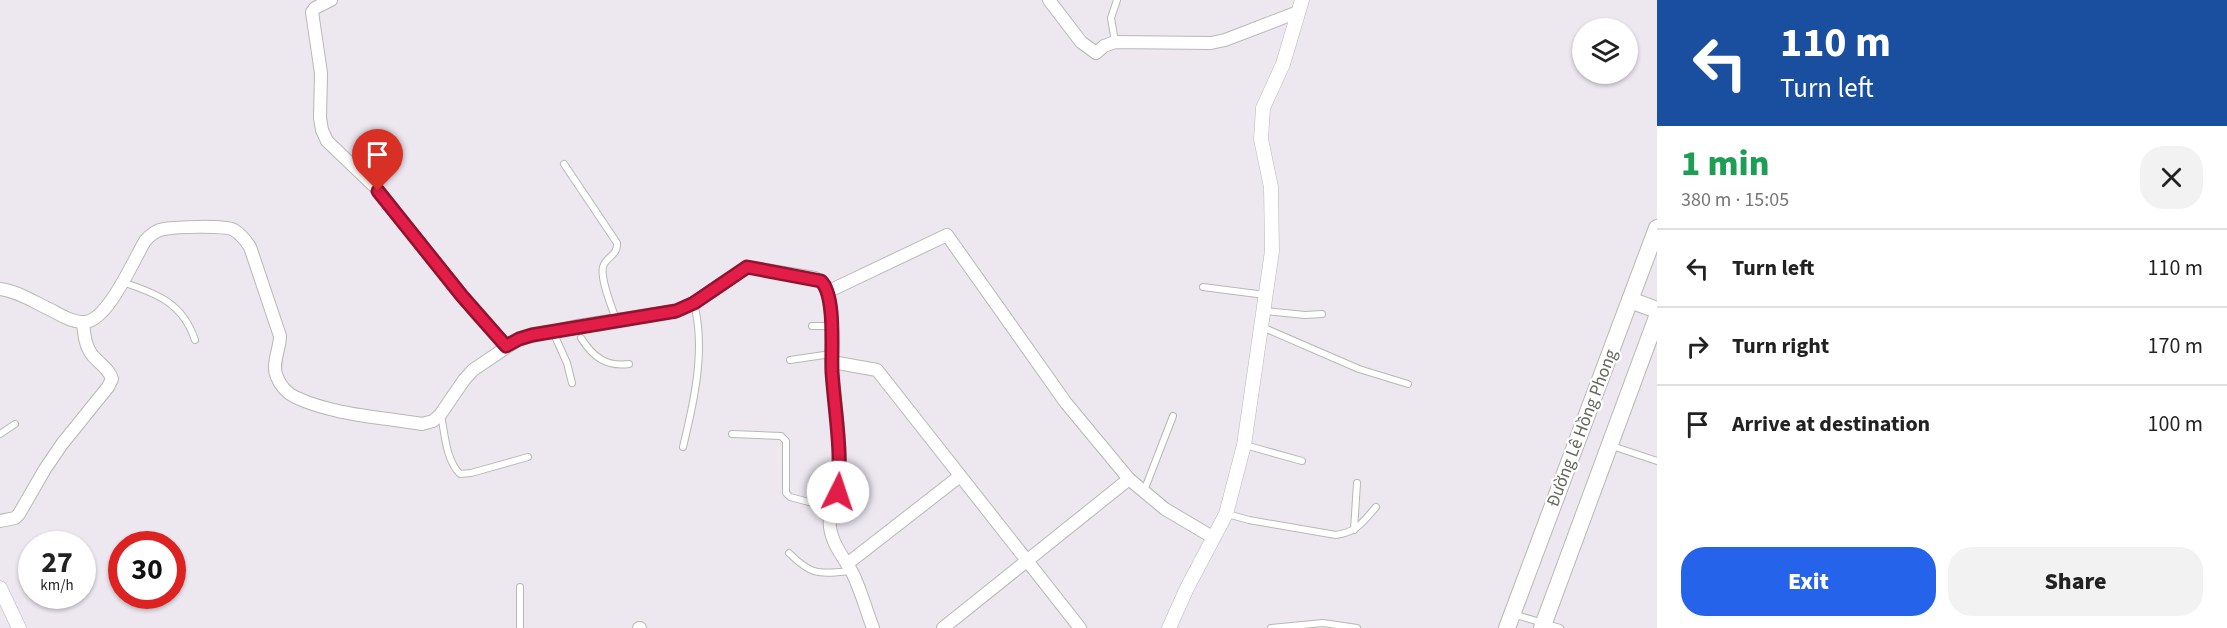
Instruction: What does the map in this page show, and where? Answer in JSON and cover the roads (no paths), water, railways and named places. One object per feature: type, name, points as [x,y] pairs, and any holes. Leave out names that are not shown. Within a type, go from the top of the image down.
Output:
[{"type":"main road","name":"Đường Lê Hồng Phong","points":[[1509,621],[1657,228]]},
{"type":"main road","points":[[1630,300],[1657,310]]},
{"type":"main road","name":"Đường Lê Hồng Phong","points":[[1543,625],[1657,317]]},
{"type":"street","points":[[331,0],[312,12],[321,73],[320,118],[327,141],[375,187],[456,289],[506,346]]},
{"type":"street","points":[[1049,0],[1071,30],[1096,53],[1104,46],[1115,42],[1211,44],[1225,40],[1300,6]]},
{"type":"street","points":[[1169,628],[1226,514],[1244,445],[1272,251],[1271,187],[1261,139],[1263,108],[1283,64],[1300,6]]},
{"type":"street","points":[[0,289],[13,292],[74,321],[83,322],[96,319],[106,310],[145,241],[153,233],[164,229],[187,228],[223,227],[234,230],[250,247],[280,336],[274,368],[276,376],[286,391],[295,397],[329,409],[422,424],[433,422],[440,415],[473,370],[519,339],[553,331],[578,331],[616,321],[676,311],[694,303],[747,267],[815,278],[825,285],[827,291],[840,455],[838,492],[832,508],[830,530],[849,567],[873,628]]},
{"type":"street","points":[[827,291],[946,235],[1066,403],[1129,479],[1165,510],[1214,538]]},
{"type":"street","points":[[0,521],[15,518],[19,514],[56,452],[112,379],[108,371],[91,355],[83,322]]},
{"type":"street","points":[[832,358],[877,370],[1080,628]]},
{"type":"street","points":[[849,567],[960,476]]},
{"type":"street","points":[[943,628],[1129,479]]},
{"type":"street","points":[[0,588],[19,628]]},
{"type":"lane","points":[[1115,42],[1111,18],[1117,0]]},
{"type":"lane","points":[[564,164],[617,243],[615,254],[602,269],[616,321]]},
{"type":"lane","points":[[122,282],[159,295],[177,309],[187,320],[195,340]]},
{"type":"lane","points":[[1203,287],[1266,295]]},
{"type":"lane","points":[[683,447],[695,393],[699,324],[694,303]]},
{"type":"lane","points":[[1263,311],[1305,315],[1322,314]]},
{"type":"lane","points":[[812,326],[831,326]]},
{"type":"lane","points":[[1262,327],[1359,369],[1408,384]]},
{"type":"lane","points":[[553,331],[567,363],[572,384]]},
{"type":"lane","points":[[578,331],[590,350],[609,364],[628,364]]},
{"type":"lane","points":[[790,360],[832,358]]},
{"type":"lane","points":[[440,415],[451,461],[454,469],[460,474],[528,457]]},
{"type":"lane","points":[[1143,491],[1173,416]]},
{"type":"lane","points":[[0,435],[15,424]]},
{"type":"lane","points":[[732,434],[784,438],[786,441],[786,494],[832,508]]},
{"type":"lane","points":[[1244,445],[1302,461]]},
{"type":"lane","points":[[1609,445],[1657,461]]},
{"type":"lane","points":[[1354,530],[1357,483]]},
{"type":"lane","points":[[1226,514],[1336,535],[1354,530],[1376,507]]},
{"type":"lane","points":[[789,553],[803,567],[815,572],[849,567]]},
{"type":"lane","points":[[520,587],[520,628]]},
{"type":"lane","points":[[1509,621],[1560,628]]},
{"type":"lane","points":[[1271,628],[1323,623],[1357,628]]}]
